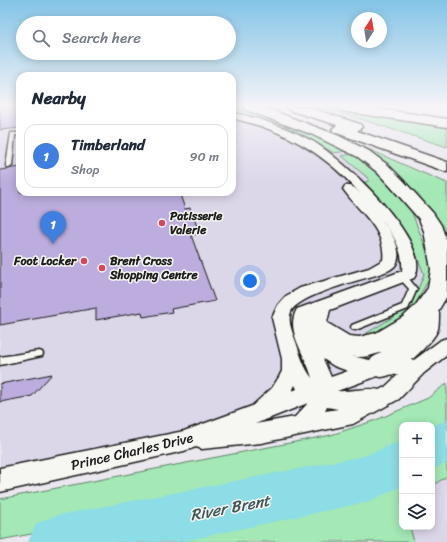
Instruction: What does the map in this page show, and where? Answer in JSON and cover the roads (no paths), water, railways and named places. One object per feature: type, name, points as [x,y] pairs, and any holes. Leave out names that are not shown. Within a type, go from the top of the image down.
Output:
[{"type":"highway","points":[[316,132],[359,151],[378,164],[405,192],[428,219],[438,247],[442,276],[435,298],[428,309],[401,331],[382,341],[364,347],[357,347],[340,344],[320,331]]},
{"type":"highway","points":[[340,132],[353,139],[447,174]]},
{"type":"highway","points":[[353,132],[447,167]]},
{"type":"highway","points":[[367,132],[447,158]]},
{"type":"highway","points":[[378,367],[402,353],[425,329],[428,309]]},
{"type":"street","name":"Prince Charles Drive","points":[[260,412],[274,400],[288,380],[291,370],[290,353],[280,320],[283,310],[297,296],[306,292],[384,267],[390,262],[391,250],[384,235],[368,210],[353,193],[313,154],[273,132]]},
{"type":"street","points":[[277,132],[316,148],[372,199],[395,228],[407,249],[412,264],[409,274],[404,278],[303,313],[301,325],[322,377],[320,404],[312,415],[301,425]]},
{"type":"street","points":[[324,305],[319,313],[317,322],[326,349],[332,356],[350,364],[378,367]]},
{"type":"street","points":[[184,441],[262,434],[346,417],[392,393],[417,368],[447,345]]},
{"type":"street","points":[[290,353],[302,380],[306,385],[345,402],[392,393]]},
{"type":"street","name":"Prince Charles Drive","points":[[0,480],[184,441],[260,412],[321,392],[378,367],[417,368]]},
{"type":"lane","points":[[9,166],[13,134],[16,134]]},
{"type":"lane","points":[[355,327],[405,307],[413,289],[404,278]]},
{"type":"lane","points":[[0,361],[39,354]]},
{"type":"waterway","name":"River Brent","points":[[435,447],[447,441]]},
{"type":"waterway","name":"River Brent","points":[[54,542],[367,479],[399,463]]},
{"type":"place","name":"Patisserie Valerie","points":[[162,223]]},
{"type":"place","name":"Timberland","points":[[53,244]]},
{"type":"place","name":"Foot Locker","points":[[84,261]]},
{"type":"place","name":"Brent Cross Shopping Centre","points":[[102,268]]}]
